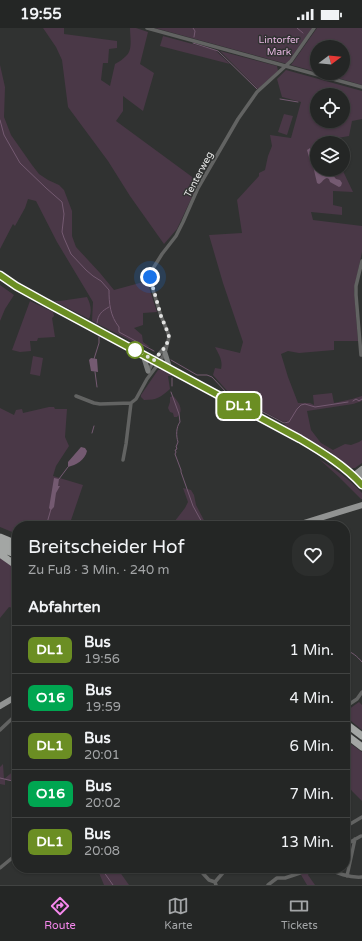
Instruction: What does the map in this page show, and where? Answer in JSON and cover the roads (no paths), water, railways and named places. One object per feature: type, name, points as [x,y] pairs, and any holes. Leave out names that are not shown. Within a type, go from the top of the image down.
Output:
[{"type":"highway","points":[[0,533],[12,538]]},
{"type":"highway","points":[[0,537],[12,542]]},
{"type":"highway","points":[[0,543],[12,548]]},
{"type":"highway","points":[[0,548],[12,553]]},
{"type":"highway","points":[[0,554],[12,562]]},
{"type":"highway","points":[[350,727],[362,736]]},
{"type":"highway","points":[[350,738],[362,747]]},
{"type":"main road","points":[[0,275],[34,296],[300,439],[357,476],[362,484]]},
{"type":"main road","points":[[165,353],[170,369]]},
{"type":"main road","points":[[143,355],[148,371]]},
{"type":"main road","points":[[357,476],[362,469]]},
{"type":"main road","points":[[310,521],[362,505]]},
{"type":"main road","points":[[0,706],[12,699]]},
{"type":"street","points":[[148,28],[362,87]]},
{"type":"street","name":"Tenterweg","points":[[157,362],[165,353],[169,335],[161,316],[150,280],[152,270],[176,236],[198,188],[238,120],[257,92],[291,61],[314,28]]},
{"type":"street","points":[[362,261],[356,286],[362,356]]},
{"type":"street","points":[[76,396],[100,404],[131,403],[136,399],[166,346]]},
{"type":"street","points":[[147,379],[148,371],[157,362]]},
{"type":"street","points":[[123,460],[131,403]]},
{"type":"street","points":[[350,704],[357,699],[362,692]]},
{"type":"street","points":[[0,730],[12,720]]},
{"type":"street","points":[[350,824],[362,817]]},
{"type":"street","points":[[350,842],[361,836]]},
{"type":"street","points":[[350,862],[355,839]]},
{"type":"street","points":[[0,868],[12,858]]},
{"type":"street","points":[[203,873],[215,884],[223,873]]},
{"type":"street","points":[[268,885],[277,878],[285,878],[300,873]]},
{"type":"street","points":[[340,873],[347,876],[362,877]]},
{"type":"waterway","points":[[193,28],[195,31],[194,37]]},
{"type":"waterway","points":[[297,28],[303,33]]},
{"type":"waterway","points":[[193,43],[218,51],[257,89]]},
{"type":"waterway","points":[[280,99],[298,102]]},
{"type":"waterway","points":[[0,120],[4,135],[20,163],[62,202],[64,214],[62,232],[71,254],[86,270],[101,281],[109,290],[111,309],[119,327],[119,332],[154,351]]},
{"type":"waterway","points":[[97,323],[98,317],[109,307]]},
{"type":"waterway","points":[[94,359],[99,343],[99,337]]},
{"type":"waterway","points":[[171,360],[197,375],[207,375],[212,377],[227,393],[284,423],[289,422],[301,405],[305,404],[315,407],[348,402]]},
{"type":"waterway","points":[[95,372],[97,387]]},
{"type":"waterway","points":[[172,378],[172,386]]},
{"type":"waterway","points":[[171,392],[179,414],[180,422],[177,429],[178,442],[175,454],[193,506],[201,521]]},
{"type":"waterway","points":[[353,401],[356,399],[359,401],[362,399]]},
{"type":"waterway","points":[[92,433],[94,426]]},
{"type":"waterway","points":[[59,479],[68,467]]},
{"type":"waterway","points":[[48,521],[51,509]]},
{"type":"waterway","points":[[350,652],[362,662]]},
{"type":"waterway","points":[[0,778],[12,781]]},
{"type":"waterway","points":[[105,873],[113,885]]},
{"type":"park label","name":"Lintorfer Mark","points":[[279,44]]}]
